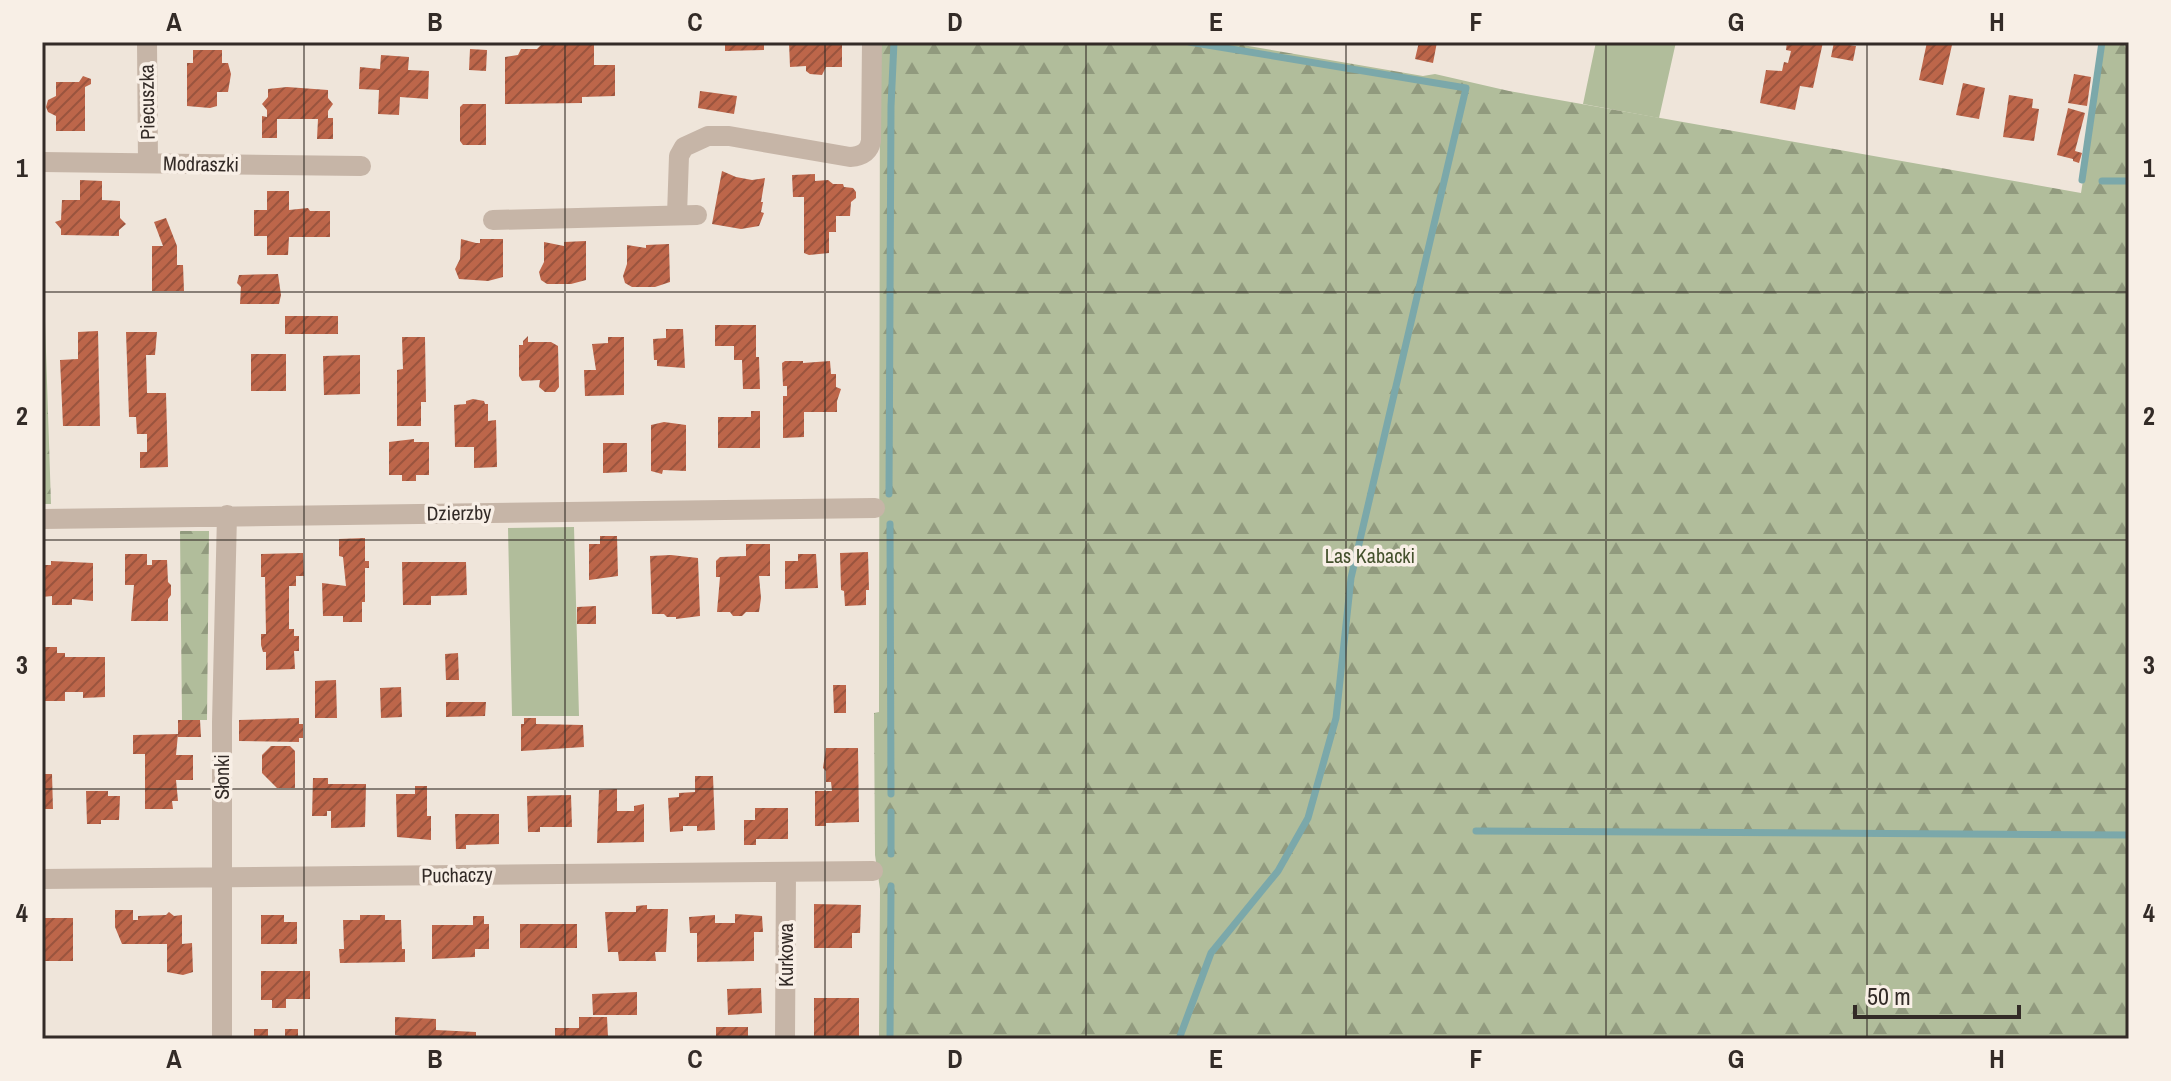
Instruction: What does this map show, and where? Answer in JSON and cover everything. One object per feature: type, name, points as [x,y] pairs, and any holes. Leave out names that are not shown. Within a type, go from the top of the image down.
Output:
[{"type":"street","name":"Piecuszka","points":[[147,42],[148,163]]},
{"type":"street","points":[[493,220],[687,215],[679,156],[684,147],[708,136],[729,136],[850,157],[866,152],[871,141],[872,42]]},
{"type":"street","name":"Modraszki","points":[[42,162],[361,166]]},
{"type":"street","name":"Dzierzby","points":[[42,519],[875,508]]},
{"type":"street","name":"Słonki","points":[[222,1039],[222,722],[227,515]]},
{"type":"street","name":"Puchaczy","points":[[42,879],[873,871]]},
{"type":"street","name":"Kurkowa","points":[[785,1039],[786,872]]},
{"type":"green space","name":"Las Kabacki","points":[[880,42],[1225,42],[1423,76],[1435,74],[1509,91],[2081,193],[2105,42],[2129,42],[2129,1039],[879,1039],[880,889],[875,855],[874,713],[879,712]]},
{"type":"green space","points":[[1596,42],[1676,42],[1659,118],[1583,104]]},
{"type":"green space","points":[[42,321],[45,321],[51,504],[42,504]]},
{"type":"green space","points":[[574,527],[579,716],[512,716],[508,528]]},
{"type":"green space","points":[[180,531],[209,531],[207,720],[182,720]]},
{"type":"building","points":[[573,42],[594,42],[594,65],[615,65],[615,96],[582,97],[582,103],[505,104],[505,57],[518,55],[521,49],[537,49],[541,45],[573,45]]},
{"type":"building","points":[[725,42],[764,42],[764,50],[725,51]]},
{"type":"building","points":[[789,42],[842,42],[842,67],[826,67],[822,75],[810,74],[806,66],[790,67]]},
{"type":"building","points":[[1419,42],[1437,42],[1433,63],[1415,59]]},
{"type":"building","points":[[1787,42],[1823,42],[1813,88],[1800,86],[1795,110],[1760,103],[1766,70],[1782,71],[1784,62],[1788,63],[1791,51],[1786,50]]},
{"type":"building","points":[[1834,42],[1849,42],[1849,45],[1856,46],[1853,61],[1831,57]]},
{"type":"building","points":[[1927,42],[1952,45],[1943,85],[1919,80]]},
{"type":"building","points":[[470,49],[487,50],[486,71],[469,70]]},
{"type":"building","points":[[193,50],[222,50],[222,63],[228,63],[231,74],[228,92],[217,92],[217,106],[187,106],[187,63],[193,63]]},
{"type":"building","points":[[381,55],[409,57],[408,70],[429,71],[428,99],[400,97],[399,115],[378,114],[379,90],[359,89],[360,67],[380,69]]},
{"type":"building","points":[[2074,74],[2091,77],[2087,106],[2068,103]]},
{"type":"building","points":[[83,76],[91,79],[91,84],[85,87],[85,131],[56,131],[56,116],[46,107],[48,100],[56,96],[56,82],[79,82]]},
{"type":"building","points":[[1963,83],[1985,88],[1979,119],[1956,115]]},
{"type":"building","points":[[268,89],[328,90],[328,98],[333,104],[328,118],[333,118],[333,139],[317,139],[318,119],[277,119],[277,138],[262,138],[262,116],[267,117],[267,110],[262,104],[268,97]]},
{"type":"building","points":[[700,91],[737,96],[734,114],[698,108]]},
{"type":"building","points":[[2009,95],[2033,99],[2032,108],[2039,109],[2034,141],[2003,137]]},
{"type":"building","points":[[463,104],[486,104],[486,145],[463,145],[460,141],[460,107]]},
{"type":"building","points":[[2068,108],[2085,113],[2075,151],[2082,153],[2079,163],[2057,155]]},
{"type":"building","points":[[722,171],[752,180],[765,178],[761,202],[761,212],[764,213],[759,226],[741,229],[712,224]]},
{"type":"building","points":[[815,174],[815,181],[828,180],[853,188],[856,198],[851,202],[850,216],[836,216],[836,232],[829,232],[829,253],[809,255],[804,253],[804,197],[793,197],[792,175]]},
{"type":"building","points":[[80,180],[102,181],[102,200],[120,201],[120,218],[126,224],[119,230],[119,236],[61,235],[61,229],[55,222],[61,220],[62,200],[80,200]]},
{"type":"building","points":[[267,191],[289,191],[289,210],[308,208],[310,211],[330,211],[330,237],[289,237],[288,255],[267,255],[267,236],[254,236],[254,210],[267,210]]},
{"type":"building","points":[[166,218],[177,246],[177,265],[183,265],[184,291],[152,291],[152,246],[163,246],[154,222]]},
{"type":"building","points":[[461,239],[480,243],[480,239],[503,239],[503,277],[488,281],[459,279],[455,269],[460,259]]},
{"type":"building","points":[[586,241],[586,280],[571,284],[547,284],[541,280],[539,272],[544,262],[544,242],[564,246],[564,242]]},
{"type":"building","points":[[669,244],[670,282],[655,287],[632,287],[625,283],[627,245],[646,248],[646,245]]},
{"type":"building","points":[[278,274],[279,304],[240,304],[239,275]]},
{"type":"building","points":[[285,316],[338,316],[338,334],[285,334]]},
{"type":"building","points":[[715,325],[756,325],[760,389],[743,389],[742,360],[734,360],[734,346],[715,346]]},
{"type":"building","points":[[666,329],[683,329],[685,368],[657,366],[657,360],[654,360],[653,339],[666,338]]},
{"type":"building","points":[[98,331],[100,426],[63,426],[60,360],[78,359],[78,332]]},
{"type":"building","points":[[126,332],[157,332],[155,355],[146,355],[147,393],[166,393],[168,467],[140,468],[140,452],[147,452],[147,434],[137,434],[136,417],[129,417]]},
{"type":"building","points":[[528,336],[528,342],[551,342],[558,346],[559,387],[555,392],[545,392],[539,387],[540,380],[522,381],[519,376],[519,345],[523,345]]},
{"type":"building","points":[[402,337],[425,337],[426,402],[421,402],[421,426],[397,426],[397,370],[403,369]]},
{"type":"building","points":[[608,337],[624,337],[624,395],[585,396],[584,370],[596,370],[592,344],[608,343]]},
{"type":"building","points":[[251,354],[286,354],[286,391],[251,391]]},
{"type":"building","points":[[360,355],[360,394],[324,395],[323,356]]},
{"type":"building","points":[[830,361],[831,374],[836,374],[836,387],[841,389],[837,412],[804,412],[804,437],[783,438],[783,396],[787,396],[787,386],[783,386],[782,363]]},
{"type":"building","points":[[473,399],[488,404],[488,421],[496,420],[497,467],[474,468],[474,447],[455,447],[454,405],[466,404],[466,401]]},
{"type":"building","points":[[751,411],[760,411],[760,448],[718,448],[718,417],[751,417]]},
{"type":"building","points":[[664,422],[686,425],[686,471],[663,470],[662,474],[651,471],[651,425]]},
{"type":"building","points":[[414,439],[414,442],[429,442],[429,475],[416,475],[416,481],[402,481],[402,475],[389,475],[389,442]]},
{"type":"building","points":[[603,443],[627,443],[627,472],[603,473]]},
{"type":"building","points":[[600,536],[617,536],[618,576],[589,580],[589,544],[600,544]]},
{"type":"building","points":[[365,538],[365,561],[369,561],[369,568],[365,568],[362,622],[343,622],[343,616],[323,616],[322,583],[346,586],[343,557],[339,556],[339,539]]},
{"type":"building","points":[[746,544],[770,544],[770,576],[759,576],[759,612],[733,616],[730,612],[717,612],[720,577],[716,577],[716,561],[720,557],[746,556]]},
{"type":"building","points":[[868,552],[869,590],[866,590],[866,605],[845,606],[844,591],[841,590],[840,553]]},
{"type":"building","points":[[303,553],[304,576],[296,576],[296,586],[289,586],[289,629],[294,629],[294,636],[299,636],[299,651],[294,651],[295,669],[266,670],[266,652],[263,652],[261,645],[261,634],[266,634],[265,577],[261,577],[261,554]]},
{"type":"building","points":[[125,554],[147,554],[147,565],[152,565],[152,560],[167,560],[168,582],[171,585],[168,621],[131,621],[134,585],[125,585]]},
{"type":"building","points":[[798,554],[816,554],[818,588],[785,589],[785,561],[798,561]]},
{"type":"building","points":[[650,556],[698,558],[700,616],[676,619],[664,614],[652,614]]},
{"type":"building","points":[[51,561],[93,563],[93,601],[72,599],[72,605],[52,605],[52,596],[42,597],[42,565],[51,565]]},
{"type":"building","points":[[402,562],[466,562],[467,595],[431,596],[431,605],[403,605]]},
{"type":"building","points":[[596,606],[596,624],[577,624],[577,607]]},
{"type":"building","points":[[42,647],[57,647],[57,653],[65,653],[65,657],[105,657],[105,697],[83,698],[83,692],[65,692],[65,701],[42,701]]},
{"type":"building","points":[[458,653],[459,680],[446,680],[445,654]]},
{"type":"building","points":[[336,680],[337,718],[315,718],[315,681]]},
{"type":"building","points":[[833,685],[846,685],[846,713],[834,713]]},
{"type":"building","points":[[401,687],[402,717],[381,718],[380,688]]},
{"type":"building","points":[[446,702],[486,702],[485,716],[446,717]]},
{"type":"building","points":[[299,718],[299,724],[303,724],[303,738],[299,738],[299,742],[239,741],[239,720]]},
{"type":"building","points":[[524,718],[536,718],[536,724],[583,725],[584,747],[521,751],[521,724],[524,724]]},
{"type":"building","points":[[178,720],[200,720],[201,737],[178,737]]},
{"type":"building","points":[[178,734],[176,755],[193,755],[193,780],[176,780],[178,801],[172,801],[173,809],[145,809],[145,754],[133,754],[133,735]]},
{"type":"building","points":[[271,746],[290,746],[295,751],[295,788],[277,788],[262,773],[262,755]]},
{"type":"building","points":[[826,748],[858,748],[859,822],[815,826],[815,791],[832,791],[823,768]]},
{"type":"building","points":[[42,774],[52,774],[53,809],[42,809]]},
{"type":"building","points":[[695,776],[713,776],[715,830],[697,831],[697,826],[683,826],[683,831],[670,832],[668,798],[679,797],[679,793],[695,792]]},
{"type":"building","points":[[313,778],[328,778],[328,784],[366,784],[365,827],[331,828],[331,811],[327,811],[327,816],[312,816]]},
{"type":"building","points":[[415,786],[427,786],[431,840],[397,837],[396,794],[415,794]]},
{"type":"building","points":[[617,789],[617,811],[634,811],[634,806],[644,804],[644,842],[597,843],[599,790]]},
{"type":"building","points":[[86,791],[108,791],[108,796],[120,796],[119,820],[87,824]]},
{"type":"building","points":[[571,795],[572,827],[540,827],[540,832],[528,832],[527,796]]},
{"type":"building","points":[[755,808],[788,808],[788,839],[756,839],[756,845],[744,845],[744,820],[755,820]]},
{"type":"building","points":[[455,814],[499,814],[499,844],[466,845],[466,849],[456,849]]},
{"type":"building","points":[[814,904],[861,905],[860,933],[852,933],[852,948],[814,948]]},
{"type":"building","points":[[647,905],[647,909],[668,909],[666,952],[655,952],[656,961],[619,961],[618,952],[608,952],[605,912],[636,912],[636,906]]},
{"type":"building","points":[[115,910],[133,910],[133,920],[138,920],[138,916],[166,915],[169,912],[174,916],[182,915],[182,944],[192,943],[193,972],[183,975],[167,972],[167,944],[122,944],[115,927]]},
{"type":"building","points":[[735,914],[762,916],[763,932],[754,932],[754,961],[697,962],[697,933],[690,933],[689,917],[715,915],[715,923],[735,923]]},
{"type":"building","points":[[261,915],[284,915],[284,922],[297,922],[297,944],[261,944]]},
{"type":"building","points":[[360,915],[385,915],[385,920],[401,920],[405,962],[340,963],[339,949],[344,949],[343,920],[360,920]]},
{"type":"building","points":[[473,916],[484,916],[484,924],[489,924],[489,949],[475,949],[475,957],[432,959],[432,925],[473,925]]},
{"type":"building","points":[[42,918],[73,918],[73,961],[42,961]]},
{"type":"building","points":[[520,924],[577,924],[577,948],[520,948]]},
{"type":"building","points":[[261,971],[310,971],[310,999],[286,999],[286,1008],[272,1008],[272,1000],[261,1000]]},
{"type":"building","points":[[761,988],[762,1013],[728,1015],[727,989]]},
{"type":"building","points":[[637,992],[637,1015],[593,1015],[592,994]]},
{"type":"building","points":[[814,998],[859,998],[859,1039],[814,1039]]},
{"type":"building","points":[[395,1017],[436,1019],[436,1030],[476,1032],[476,1039],[417,1039],[395,1035]]},
{"type":"building","points":[[579,1017],[607,1017],[608,1037],[555,1039],[555,1028],[579,1028]]},
{"type":"building","points":[[716,1027],[748,1027],[748,1039],[716,1039]]},
{"type":"building","points":[[254,1029],[268,1029],[268,1036],[285,1036],[285,1029],[298,1029],[298,1039],[254,1039]]},
{"type":"waterway","points":[[889,494],[894,42]]},
{"type":"waterway","points":[[1179,1039],[1211,953],[1278,871],[1308,818],[1336,718],[1351,578],[1466,88],[1189,42]]},
{"type":"waterway","points":[[2082,180],[2102,42]]},
{"type":"waterway","points":[[2102,181],[2129,181]]},
{"type":"waterway","points":[[890,524],[891,794]]},
{"type":"waterway","points":[[891,812],[891,854]]},
{"type":"waterway","points":[[1476,831],[2129,835]]},
{"type":"waterway","points":[[890,1039],[891,886]]}]
